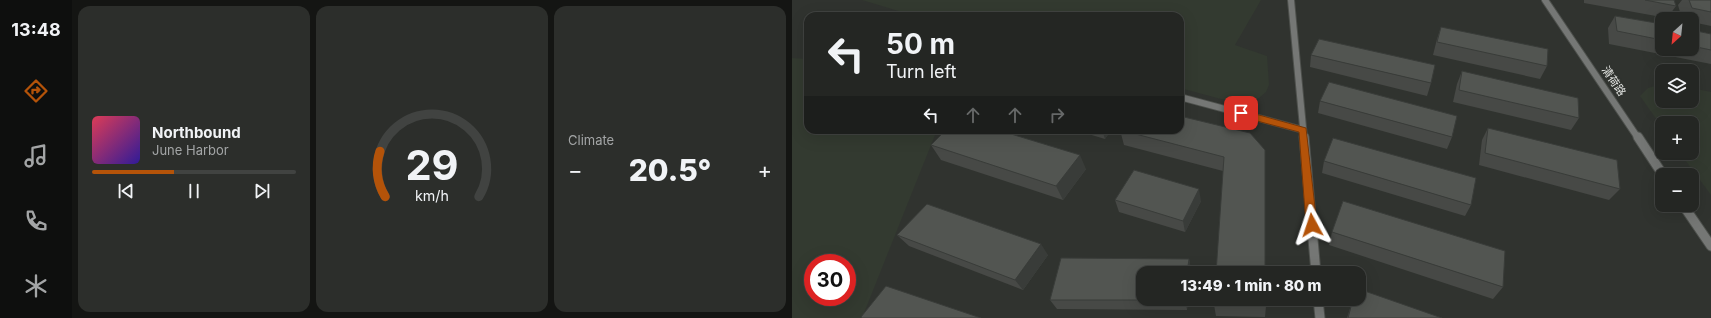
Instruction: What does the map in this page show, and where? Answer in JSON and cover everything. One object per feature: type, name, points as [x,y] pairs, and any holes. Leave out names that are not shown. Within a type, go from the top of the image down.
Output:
[{"type":"street","points":[[1291,0],[1315,266]]},
{"type":"street","name":"清荷路","points":[[1545,0],[1658,168]]},
{"type":"street","points":[[1184,98],[1303,130]]},
{"type":"street","points":[[1688,212],[1711,246]]},
{"type":"street","points":[[1319,306],[1320,318]]},
{"type":"shaded area","points":[[862,0],[1261,0],[1235,45],[1267,56],[1269,85],[1266,92],[1259,98],[1248,102],[1236,103],[1184,89],[1184,12],[902,12]]},
{"type":"shaded area","points":[[792,58],[804,59],[804,134],[935,134],[862,318],[792,318]]},
{"type":"shaded area","points":[[1655,86],[1655,108],[1699,108],[1699,89],[1711,92],[1711,195],[1699,179],[1699,168],[1691,168],[1685,160],[1699,160],[1699,116],[1655,117],[1640,96],[1648,88]]},
{"type":"building","points":[[1645,0],[1674,0],[1676,6]]},
{"type":"building","points":[[1689,0],[1711,0],[1711,12],[1692,8]]},
{"type":"building","points":[[1615,16],[1655,23],[1655,39],[1617,31]]},
{"type":"building","points":[[1441,27],[1548,49],[1547,66],[1437,42]]},
{"type":"building","points":[[1699,31],[1711,34],[1711,50],[1699,47]]},
{"type":"building","points":[[1319,39],[1435,65],[1431,83],[1311,55]]},
{"type":"building","points":[[1462,71],[1578,98],[1579,118],[1459,90]]},
{"type":"building","points":[[1329,82],[1457,116],[1452,137],[1320,101]]},
{"type":"building","points":[[1184,117],[1250,133],[1265,150],[1265,266],[1216,266],[1224,157],[1135,134],[1184,134]]},
{"type":"building","points":[[1488,128],[1617,160],[1620,189],[1485,153]]},
{"type":"building","points":[[942,134],[1011,134],[1080,155],[1056,186],[931,145]]},
{"type":"building","points":[[1333,138],[1476,178],[1471,205],[1324,161]]},
{"type":"building","points":[[1134,170],[1199,189],[1183,221],[1115,200]]},
{"type":"building","points":[[1343,201],[1505,251],[1503,287],[1332,232]]},
{"type":"building","points":[[927,204],[1041,244],[1015,280],[897,235]]},
{"type":"building","points":[[1061,258],[1189,259],[1188,266],[1136,266],[1136,300],[1050,300]]},
{"type":"building","points":[[886,286],[981,318],[862,318],[861,317]]},
{"type":"building","points":[[1366,291],[1442,318],[1348,318],[1351,306],[1366,306]]},
{"type":"route","points":[[1241,113],[1303,130],[1312,225]]}]
